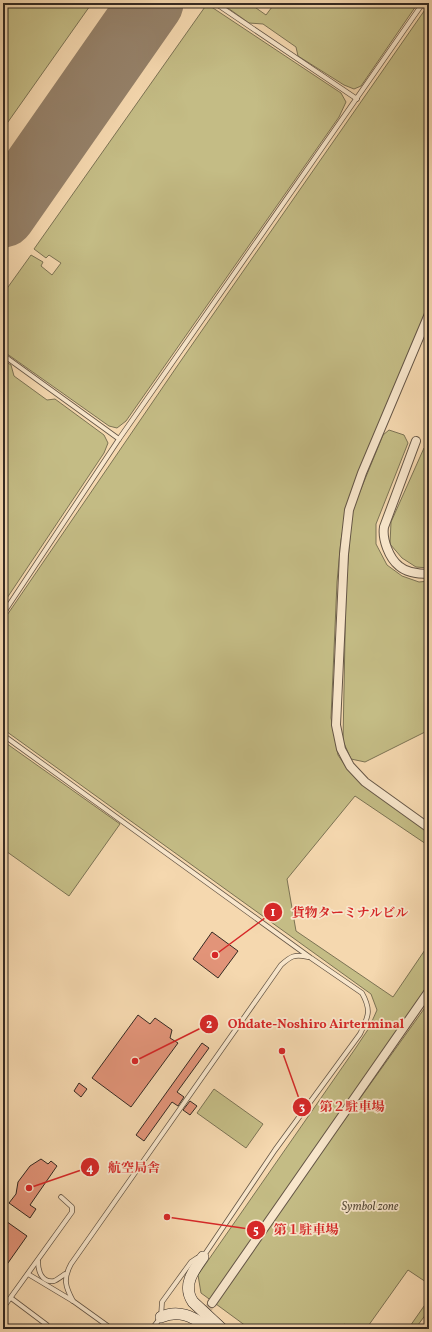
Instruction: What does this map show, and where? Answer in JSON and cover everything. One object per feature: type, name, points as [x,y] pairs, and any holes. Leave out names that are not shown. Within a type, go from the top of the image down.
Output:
[{"type":"main road","points":[[203,1257],[191,1275],[188,1283],[190,1297],[193,1302],[222,1329]]},
{"type":"main road","points":[[161,1317],[173,1313],[181,1314],[189,1316],[212,1329]]},
{"type":"street","points":[[429,314],[362,473],[349,510],[344,554],[336,725],[341,749],[350,766],[365,782],[429,828]]},
{"type":"street","points":[[416,441],[384,527],[383,535],[390,554],[399,567],[418,574],[429,574]]},
{"type":"street","points":[[212,1303],[429,991]]},
{"type":"lane","points":[[215,3],[357,99]]},
{"type":"lane","points":[[3,614],[119,439],[423,3]]},
{"type":"lane","points":[[3,355],[119,439]]},
{"type":"lane","points":[[3,735],[311,958],[362,993],[369,1011],[367,1020],[360,1034],[275,1150],[203,1257],[197,1258],[190,1262],[162,1302],[161,1317],[153,1328]]},
{"type":"lane","points":[[38,1261],[38,1270],[41,1276],[46,1280],[53,1281],[65,1274],[281,965],[289,958],[298,955],[311,958]]},
{"type":"lane","points":[[3,1308],[72,1212],[72,1207],[70,1204],[61,1197]]},
{"type":"lane","points":[[28,1274],[72,1301],[112,1329]]},
{"type":"lane","points":[[65,1274],[65,1284],[72,1301]]},
{"type":"lane","points":[[11,1298],[48,1325],[48,1329]]},
{"type":"green space","points":[[3,3],[92,3],[3,129]]},
{"type":"green space","points":[[221,3],[249,3],[266,15],[275,3],[418,3],[361,86],[354,89],[344,85],[298,56],[296,47],[263,24],[249,23]]},
{"type":"green space","points":[[207,4],[341,93],[346,102],[339,117],[126,421],[117,428],[109,426],[3,351],[3,294],[31,255],[43,262],[41,266],[52,275],[61,263],[49,255],[46,258],[34,249]]},
{"type":"green space","name":"Symbol zone","points":[[429,4],[429,307],[369,446],[348,502],[341,540],[337,582],[331,718],[338,755],[348,770],[364,785],[429,833],[429,846],[355,796],[287,879],[296,931],[393,997],[429,944],[429,984],[327,1132],[333,1136],[429,1002],[429,1284],[408,1270],[366,1329],[352,1329],[344,1324],[340,1329],[250,1329],[201,1293],[198,1275],[355,1049],[369,1028],[377,1010],[371,994],[3,729],[3,621],[180,362]]},
{"type":"green space","points":[[3,360],[11,365],[14,376],[47,400],[55,399],[104,435],[108,443],[104,453],[3,604]]},
{"type":"green space","points":[[389,430],[404,435],[408,443],[376,524],[376,544],[387,565],[402,576],[419,582],[429,581],[429,730],[365,762],[351,759],[343,741],[346,585],[352,511],[383,435]]},
{"type":"green space","points":[[429,445],[429,568],[416,567],[402,558],[390,544],[391,522],[424,448]]},
{"type":"green space","points":[[3,741],[120,824],[69,896],[3,849]]},
{"type":"green space","points":[[214,1089],[263,1124],[246,1148],[197,1113]]},
{"type":"green space","points":[[429,1299],[429,1310],[415,1329],[408,1329]]},
{"type":"building","points":[[212,932],[238,951],[218,978],[193,959]]},
{"type":"building","points":[[138,1015],[150,1024],[155,1018],[172,1030],[170,1038],[178,1043],[131,1107],[92,1078]]},
{"type":"building","points":[[202,1043],[209,1048],[177,1092],[184,1097],[178,1106],[172,1102],[144,1141],[136,1135]]},
{"type":"building","points":[[79,1083],[87,1089],[81,1097],[74,1091]]},
{"type":"building","points":[[190,1101],[197,1106],[190,1115],[183,1110]]},
{"type":"building","points":[[41,1159],[48,1164],[51,1161],[57,1166],[30,1205],[36,1209],[30,1218],[9,1203],[16,1194],[18,1182],[30,1166]]},
{"type":"building","points":[[3,1219],[27,1236],[3,1270]]},
{"type":"runway","points":[[3,215],[151,3]]},
{"type":"tunnel","points":[[194,1329],[212,1303]]},
{"type":"place","name":"貨物ターミナルビル","points":[[215,955]]},
{"type":"place","name":"第２駐車場","points":[[282,1051]]},
{"type":"place","name":"Ohdate-Noshiro Airterminal","points":[[135,1061]]},
{"type":"place","name":"航空局舎","points":[[29,1188]]},
{"type":"place","name":"第１駐車場","points":[[167,1217]]}]
